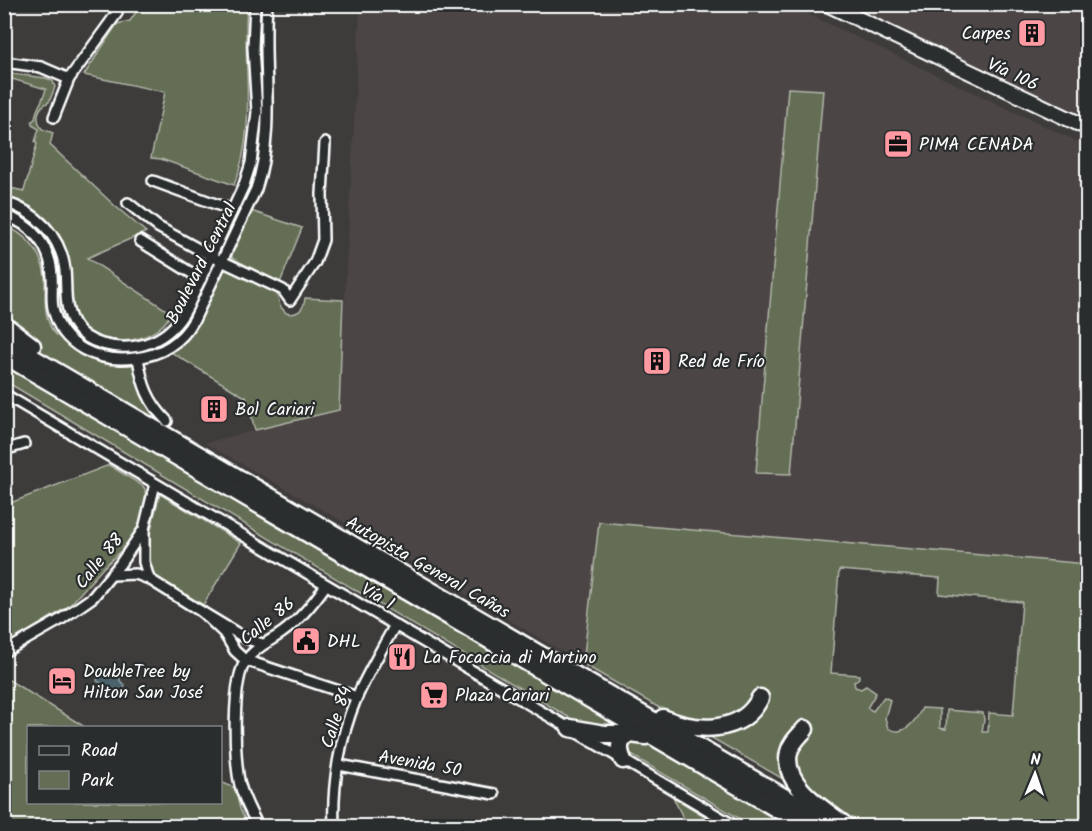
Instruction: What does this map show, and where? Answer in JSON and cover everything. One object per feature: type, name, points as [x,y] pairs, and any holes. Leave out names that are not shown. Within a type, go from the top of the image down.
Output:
[{"type":"highway","points":[[4,326],[39,352],[60,374]]},
{"type":"highway","name":"Autopista General Cañas","points":[[4,340],[833,826]]},
{"type":"highway","name":"Autopista General Cañas","points":[[4,355],[806,826]]},
{"type":"highway","points":[[389,567],[678,724],[710,728],[727,724],[748,714],[760,698]]},
{"type":"highway","points":[[570,728],[604,734],[631,734],[655,738]]},
{"type":"highway","points":[[805,729],[792,744],[788,753],[789,766],[795,782],[814,802],[846,826]]},
{"type":"highway","points":[[623,760],[620,744],[622,739],[631,734]]},
{"type":"main road","name":"Vía 106","points":[[827,4],[1088,128]]},
{"type":"street","name":"Boulevard Central","points":[[4,202],[21,208],[51,234],[59,248],[65,268],[66,303],[69,315],[84,335],[98,343],[130,348],[159,338],[177,324],[188,308],[251,163],[257,112],[253,47],[255,4]]},
{"type":"street","name":"Boulevard Central","points":[[4,215],[29,227],[38,237],[48,255],[52,269],[52,307],[65,336],[93,354],[112,358],[135,358],[169,347],[187,331],[223,261],[258,181],[267,142],[265,59],[267,4]]},
{"type":"street","points":[[54,117],[69,79],[117,13]]},
{"type":"street","points":[[4,62],[41,68],[69,79]]},
{"type":"street","points":[[257,112],[268,113]]},
{"type":"street","points":[[128,203],[158,227],[211,256],[283,290],[290,300],[315,262],[323,240],[322,194],[325,143]]},
{"type":"street","points":[[153,181],[232,210]]},
{"type":"street","points":[[29,227],[36,219]]},
{"type":"street","points":[[140,241],[201,279]]},
{"type":"street","points":[[147,344],[150,355]]},
{"type":"street","points":[[130,348],[147,394],[154,407],[167,421]]},
{"type":"street","name":"Vía 1","points":[[4,394],[735,826]]},
{"type":"street","points":[[4,450],[24,444]]},
{"type":"street","name":"Calle 88","points":[[4,652],[84,605],[93,597],[126,557],[144,529],[155,484]]},
{"type":"street","points":[[144,529],[144,562],[150,579]]},
{"type":"street","points":[[126,557],[144,562]]},
{"type":"street","points":[[112,574],[136,574],[150,579],[245,638],[262,644]]},
{"type":"street","name":"Calle 86","points":[[258,826],[245,800],[236,764],[235,717],[245,660],[262,644],[298,620],[326,585]]},
{"type":"street","points":[[202,612],[224,633],[235,651],[245,660],[357,697]]},
{"type":"street","name":"Calle 84","points":[[334,826],[335,789],[351,714],[357,697],[395,625]]},
{"type":"street","name":"Avenida 50","points":[[339,765],[494,794]]},
{"type":"shaded area","points":[[360,5],[789,5],[1087,146],[1087,564],[599,523],[583,664],[205,443],[339,409]]},
{"type":"shaded area","points":[[845,5],[1087,5],[1087,120]]},
{"type":"green space","points":[[179,4],[247,5],[247,118],[241,163],[234,185],[161,159],[151,158],[165,92],[84,75],[117,24],[130,21],[136,12]]},
{"type":"green space","points":[[4,73],[46,78],[53,81],[55,87],[49,102],[38,113],[42,129],[53,133],[50,145],[146,232],[87,258],[171,313],[164,324],[153,332],[140,338],[112,340],[99,337],[87,330],[74,311],[69,264],[60,237],[44,217],[5,197],[5,187],[24,191],[39,129],[32,125],[32,121],[35,119],[46,89],[5,77]]},
{"type":"green space","points":[[788,88],[823,90],[791,474],[756,473]]},
{"type":"green space","points":[[251,211],[302,228],[280,283],[232,258],[232,252]]},
{"type":"green space","points":[[4,225],[26,239],[41,259],[45,277],[47,318],[53,331],[82,353],[96,360],[135,364],[143,394],[162,423],[54,362],[5,321]]},
{"type":"green space","points":[[225,270],[277,293],[280,306],[286,313],[293,314],[299,311],[305,298],[343,300],[339,410],[255,430],[246,396],[169,351],[192,331],[201,318],[221,273]]},
{"type":"green space","points":[[5,359],[630,730],[585,727],[5,381]]},
{"type":"green space","points":[[109,465],[145,489],[146,508],[141,527],[131,541],[69,606],[5,646],[5,505]]},
{"type":"green space","points":[[160,494],[241,543],[203,605],[159,579],[151,569],[150,536]]},
{"type":"green space","points":[[599,522],[1087,564],[1087,826],[865,826],[583,664]],"holes":[[[839,570],[940,578],[939,594],[1022,602],[1013,715],[989,713],[988,732],[982,732],[983,713],[947,710],[946,729],[940,728],[940,709],[922,708],[908,727],[894,731],[888,728],[885,718],[890,700],[884,697],[873,711],[867,708],[876,693],[866,686],[861,689],[855,687],[854,682],[859,675],[831,673]]]},
{"type":"green space","points":[[4,677],[83,726],[27,726],[27,804],[222,804],[222,782],[235,788],[240,809],[248,826],[5,826]]},
{"type":"green space","points":[[628,738],[648,741],[787,826],[752,826],[628,753]]},
{"type":"green space","points":[[673,797],[721,826],[687,826]]},
{"type":"water","points":[[111,669],[120,670],[120,681],[125,685],[122,695],[97,681],[99,675],[106,676]]},
{"type":"place","name":"Carpes","points":[[1032,33]]},
{"type":"place","name":"PIMA CENADA","points":[[898,144]]},
{"type":"place","name":"Red de Frío","points":[[657,361]]},
{"type":"place","name":"Bol Cariari","points":[[214,409]]},
{"type":"place","name":"DHL","points":[[306,641]]},
{"type":"place","name":"La Focaccia di Martino","points":[[402,657]]},
{"type":"place","name":"DoubleTree by Hilton San José","points":[[62,681]]},
{"type":"place","name":"Plaza Cariari","points":[[434,695]]}]
